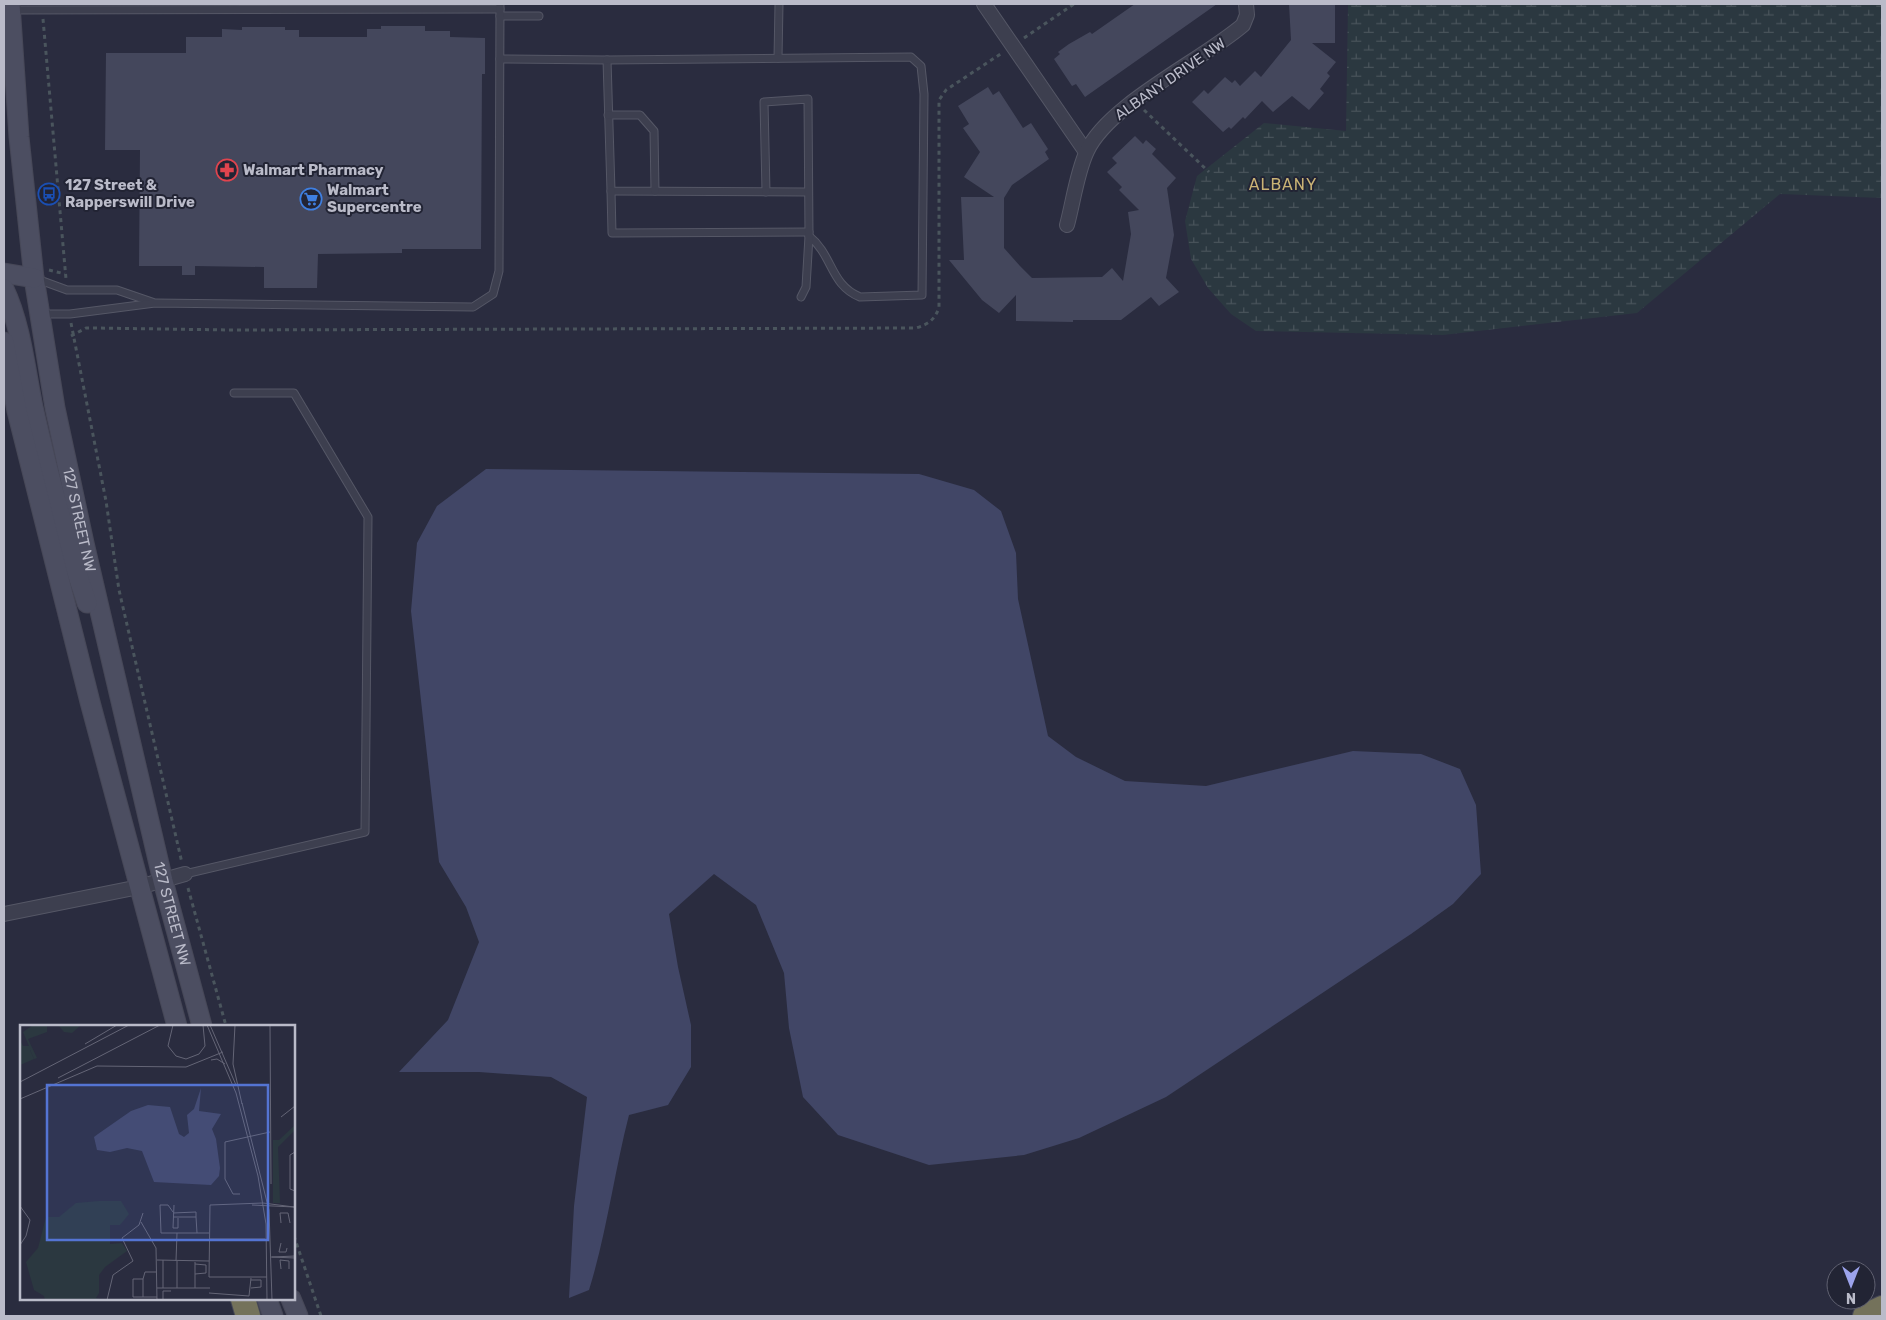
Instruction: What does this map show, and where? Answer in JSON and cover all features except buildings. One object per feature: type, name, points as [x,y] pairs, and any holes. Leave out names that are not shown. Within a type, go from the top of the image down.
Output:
[{"type":"highway","points":[[243,1300],[248,1316]]},
{"type":"highway","points":[[1865,1316],[1882,1308]]},
{"type":"main road","name":"127 STREET NW","points":[[10,7],[19,138],[34,278],[59,427],[163,881],[202,1025]]},
{"type":"main road","points":[[4,83],[19,138]]},
{"type":"main road","points":[[4,273],[34,278]]},
{"type":"main road","points":[[4,289],[75,569],[121,702]]},
{"type":"main road","points":[[8,307],[39,314]]},
{"type":"main road","name":"127 STREET NW","points":[[4,342],[31,467],[139,887],[178,1025]]},
{"type":"main road","points":[[267,1300],[273,1316]]},
{"type":"main road","points":[[291,1300],[298,1316]]},
{"type":"street","points":[[984,4],[1086,152]]},
{"type":"street","name":"ALBANY DRIVE NW","points":[[1067,225],[1086,152],[1101,130],[1135,101],[1243,25],[1247,15],[1246,4]]},
{"type":"street","points":[[4,914],[139,887],[185,874]]},
{"type":"lane","points":[[778,58],[779,4]]},
{"type":"lane","points":[[10,7],[42,10],[500,9],[539,16]]},
{"type":"lane","points":[[39,314],[70,314],[155,303],[474,307],[493,294],[499,271],[500,9]]},
{"type":"lane","points":[[500,59],[607,60],[911,57],[922,66],[924,94],[922,295],[860,297],[852,294],[839,283],[824,252],[809,234],[612,233],[607,60]]},
{"type":"lane","points":[[766,192],[764,102],[808,98],[807,192],[809,234],[806,287],[801,297]]},
{"type":"lane","points":[[608,116],[640,115],[654,131],[655,191]]},
{"type":"lane","points":[[610,191],[807,192]]},
{"type":"lane","points":[[34,278],[68,290],[117,290],[155,303]]},
{"type":"lane","points":[[185,874],[365,832],[368,517],[294,393],[234,393]]},
{"type":"path","points":[[71,336],[86,328],[112,330],[916,328],[927,325],[935,317],[939,308],[938,100],[946,90],[1074,4]]},
{"type":"path","points":[[42,10],[51,127],[68,290]]},
{"type":"path","points":[[1135,101],[1209,172]]},
{"type":"path","points":[[70,314],[71,336],[101,478],[119,590],[185,874],[226,1025]]},
{"type":"path","points":[[295,1239],[322,1316]]},
{"type":"green space","points":[[1348,4],[1882,4],[1882,198],[1780,194],[1637,313],[1443,335],[1256,331],[1231,314],[1208,288],[1191,259],[1185,221],[1197,176],[1264,123],[1346,131]]},
{"type":"water","points":[[486,469],[919,474],[974,490],[1001,511],[1016,553],[1018,599],[1048,736],[1076,757],[1125,781],[1206,786],[1353,751],[1421,754],[1460,769],[1476,805],[1481,874],[1453,904],[1411,934],[1166,1097],[1079,1138],[1024,1155],[929,1165],[838,1135],[803,1097],[789,1028],[784,973],[756,905],[714,874],[669,914],[691,1025],[691,1067],[668,1105],[629,1115],[601,1246],[589,1290],[569,1298],[574,1206],[587,1097],[551,1077],[479,1072],[399,1072],[448,1020],[479,942],[466,907],[439,862],[411,611],[417,543],[437,506]]},
{"type":"place","name":"Walmart Pharmacy","points":[[227,170]]},
{"type":"place","name":"127 Street & Rapperswill Drive","points":[[49,194]]},
{"type":"place","name":"Walmart Supercentre","points":[[311,199]]},
{"type":"district","name":"ALBANY","points":[[1283,184]]}]
